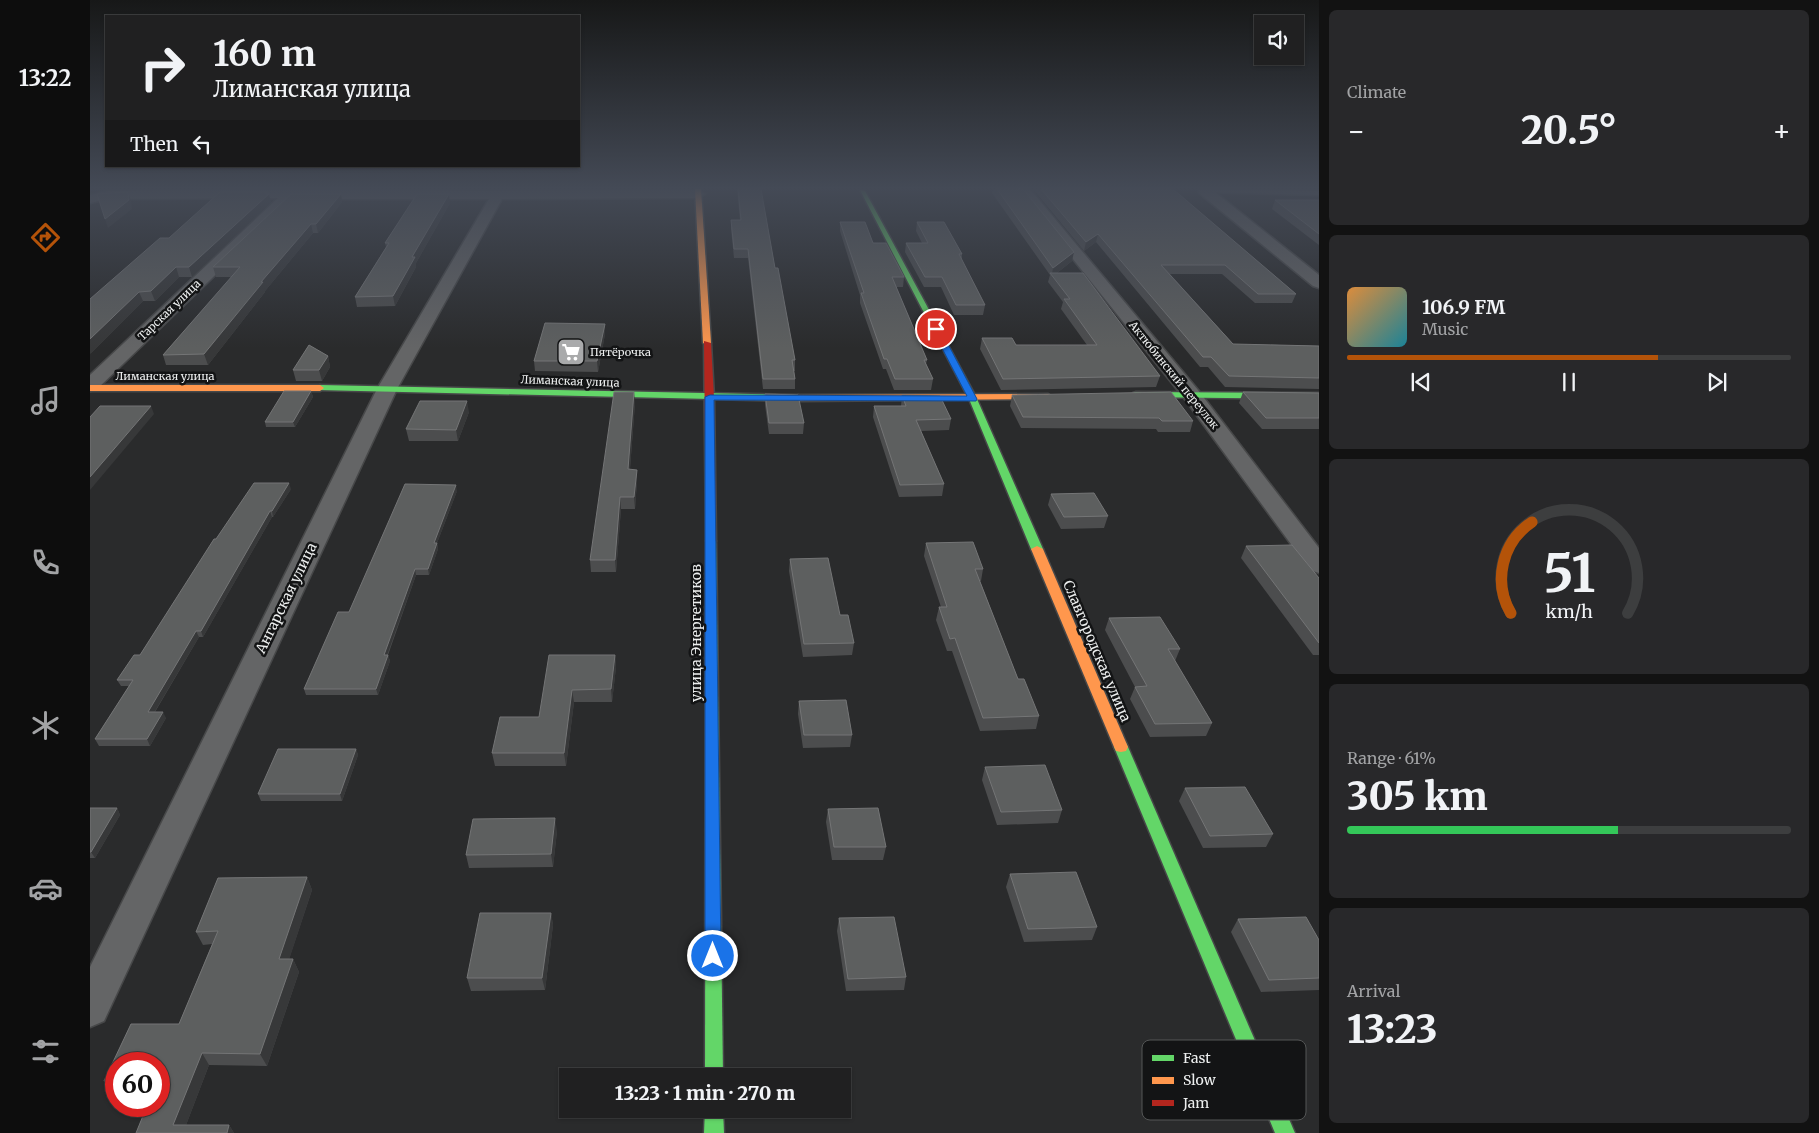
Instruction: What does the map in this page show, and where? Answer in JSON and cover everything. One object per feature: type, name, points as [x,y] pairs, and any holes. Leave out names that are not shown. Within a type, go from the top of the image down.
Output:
[{"type":"street","name":"Тарская улица","points":[[90,387],[241,242]]},
{"type":"street","name":"Ангарская улица","points":[[90,1008],[386,388],[471,242]]},
{"type":"street","name":"улица Энергетиков","points":[[701,242],[710,397],[714,1068]]},
{"type":"street","name":"Славгородская улица","points":[[889,242],[973,399],[1245,1040]]},
{"type":"street","name":"Актюбинский переулок","points":[[1066,242],[1191,394],[1319,565]]},
{"type":"street","points":[[1267,242],[1319,284]]},
{"type":"street","name":"Лиманская улица","points":[[90,387],[386,388],[710,397],[973,399],[1062,397]]},
{"type":"street","points":[[1122,395],[1319,396]]},
{"type":"street","points":[[714,1118],[714,1133]]},
{"type":"street","name":"Славгородская улица","points":[[1279,1120],[1285,1133]]},
{"type":"building","points":[[156,242],[217,242],[189,267],[176,267],[151,291],[139,292],[90,339],[90,299]]},
{"type":"building","points":[[240,242],[296,242],[204,354],[163,355],[240,267],[213,267]]},
{"type":"building","points":[[421,242],[412,257],[415,257],[393,296],[355,297],[389,243],[385,243]]},
{"type":"building","points":[[733,242],[770,242],[775,268],[778,268],[795,360],[792,360],[795,379],[763,379],[748,249],[734,249]]},
{"type":"building","points":[[847,242],[886,243],[904,277],[892,277],[927,360],[924,360],[933,379],[895,379],[887,359],[884,359],[861,293],[864,293]]},
{"type":"building","points":[[955,242],[962,254],[959,254],[985,305],[956,305],[942,277],[925,277],[906,243]]},
{"type":"building","points":[[1034,242],[1066,242],[1074,252],[1053,268]]},
{"type":"building","points":[[1105,242],[1235,242],[1296,294],[1258,294],[1225,265],[1161,265],[1233,344],[1319,346],[1319,378],[1229,376],[1211,357],[1203,357]]},
{"type":"building","points":[[1050,273],[1083,273],[1160,376],[1003,379],[982,338],[1012,338],[1016,345],[1097,345],[1064,299],[1070,299]]},
{"type":"building","name":"Пятёрочка","points":[[545,323],[605,324],[597,361],[534,361]]},
{"type":"building","points":[[309,345],[328,356],[319,370],[293,370]]},
{"type":"building","points":[[284,391],[311,391],[293,422],[265,422]]},
{"type":"building","points":[[614,392],[634,392],[628,469],[637,470],[634,497],[620,497],[615,560],[590,560]]},
{"type":"building","points":[[1171,392],[1193,421],[1162,421],[1159,418],[1023,417],[1012,395]]},
{"type":"building","points":[[1243,392],[1319,393],[1319,418],[1266,418]]},
{"type":"building","points":[[765,394],[798,395],[804,423],[769,423]]},
{"type":"building","points":[[902,395],[940,396],[951,419],[916,420],[944,484],[900,485],[874,406],[906,406]]},
{"type":"building","points":[[420,401],[467,401],[456,430],[406,429]]},
{"type":"building","points":[[100,406],[151,406],[90,477],[90,417]]},
{"type":"building","points":[[254,483],[289,483],[272,511],[270,511],[201,631],[196,631],[148,712],[163,712],[147,739],[95,739],[133,680],[117,680],[134,655],[140,655],[214,539],[216,539]]},
{"type":"building","points":[[405,484],[456,485],[434,543],[437,543],[428,569],[415,569],[384,655],[388,655],[376,689],[304,689],[338,612],[349,612]]},
{"type":"building","points":[[1094,493],[1108,516],[1064,517],[1051,494]]},
{"type":"building","points":[[973,542],[983,569],[975,569],[1018,679],[1024,679],[1039,716],[983,718],[955,638],[950,639],[939,607],[947,607],[926,543]]},
{"type":"building","points":[[1292,545],[1319,578],[1319,643],[1246,546]]},
{"type":"building","points":[[828,558],[840,615],[848,615],[854,643],[804,644],[790,559]]},
{"type":"building","points":[[1160,617],[1180,649],[1168,649],[1212,723],[1155,724],[1135,687],[1147,686],[1109,618]]},
{"type":"building","points":[[549,655],[615,655],[611,689],[572,690],[564,753],[492,753],[500,717],[539,717]]},
{"type":"building","points":[[846,700],[852,735],[804,735],[799,701]]},
{"type":"building","points":[[278,749],[356,749],[340,794],[258,794]]},
{"type":"building","points":[[1045,765],[1062,810],[1001,812],[985,767]]},
{"type":"building","points":[[1245,787],[1273,834],[1210,836],[1185,788]]},
{"type":"building","points":[[90,808],[117,808],[91,852],[90,852]]},
{"type":"building","points":[[878,808],[886,847],[834,847],[828,809]]},
{"type":"building","points":[[555,818],[551,854],[466,855],[473,819]]},
{"type":"building","points":[[1076,872],[1097,927],[1028,929],[1010,874]]},
{"type":"building","points":[[307,877],[279,959],[293,959],[260,1054],[202,1053],[173,1125],[229,1125],[227,1133],[136,1133],[143,1117],[170,1117],[170,1052],[118,1052],[131,1024],[179,1024],[218,931],[196,932],[218,878]]},
{"type":"building","points":[[480,913],[551,913],[542,978],[467,978]]},
{"type":"building","points":[[894,917],[906,977],[848,979],[839,918]]},
{"type":"building","points":[[1306,917],[1319,940],[1319,978],[1269,980],[1238,919]]},
{"type":"traffic: fast","points":[[889,242],[973,399],[1037,549]]},
{"type":"traffic: fast","points":[[320,388],[798,398]]},
{"type":"traffic: fast","points":[[1136,395],[1319,396]]},
{"type":"traffic: fast","points":[[711,541],[714,1068]]},
{"type":"traffic: fast","points":[[1121,747],[1245,1040]]},
{"type":"traffic: fast","points":[[714,1118],[714,1133]]},
{"type":"traffic: fast","points":[[1279,1120],[1285,1133]]},
{"type":"traffic: slow","points":[[701,242],[707,343]]},
{"type":"traffic: slow","points":[[90,388],[320,388]]},
{"type":"traffic: slow","points":[[798,398],[1048,397]]},
{"type":"traffic: slow","points":[[1037,549],[1121,747]]},
{"type":"traffic: jam","points":[[707,343],[710,397],[711,541]]},
{"type":"place","name":"Пятёрочка","points":[[571,352]]},
{"type":"route","points":[[713,956],[710,397],[973,399],[936,329]]}]
